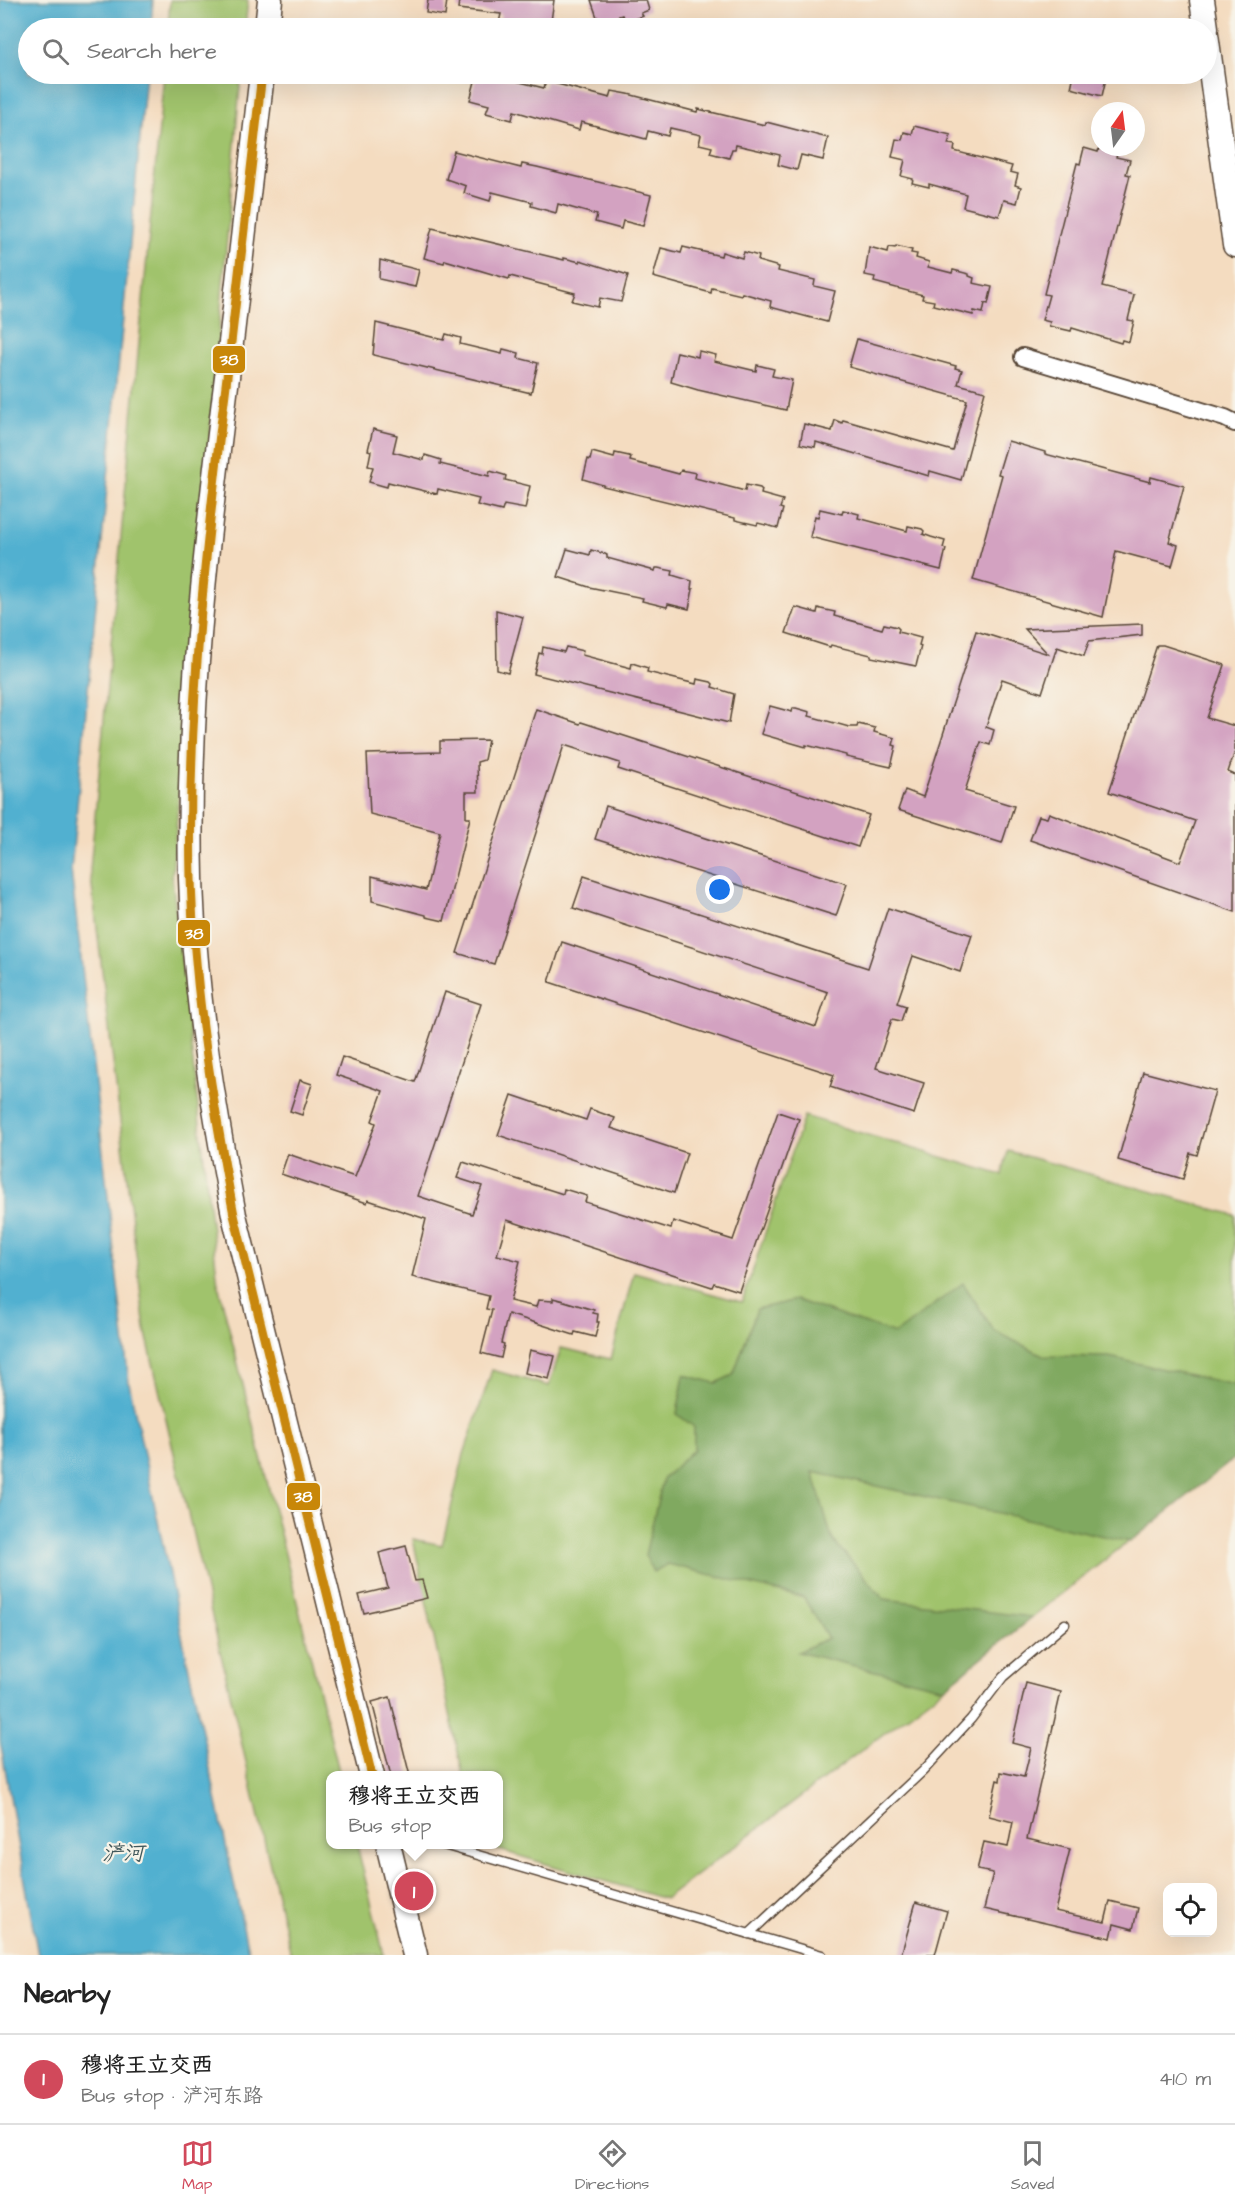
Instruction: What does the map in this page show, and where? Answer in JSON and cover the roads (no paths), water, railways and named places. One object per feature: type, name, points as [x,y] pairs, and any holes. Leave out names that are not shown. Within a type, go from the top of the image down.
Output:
[{"type":"street","points":[[268,18],[270,0]]},
{"type":"street","points":[[1202,0],[1205,18]]},
{"type":"street","points":[[261,84],[198,630],[191,767],[191,879],[204,1031],[219,1137],[234,1215],[371,1771]]},
{"type":"street","points":[[1213,84],[1235,245]]},
{"type":"street","points":[[1023,357],[1225,418],[1235,423]]},
{"type":"street","points":[[389,1849],[415,1955]]},
{"type":"lane","points":[[749,1934],[923,1771],[971,1719],[1003,1677],[1065,1624]]},
{"type":"lane","points":[[454,1849],[822,1955]]},
{"type":"water","name":"浐河","points":[[0,0],[153,0],[152,18],[18,18],[18,84],[145,84],[71,870],[129,1383],[249,1955],[38,1955],[0,1740]]},
{"type":"place","name":"穆将王立交西","points":[[414,1891]]}]
